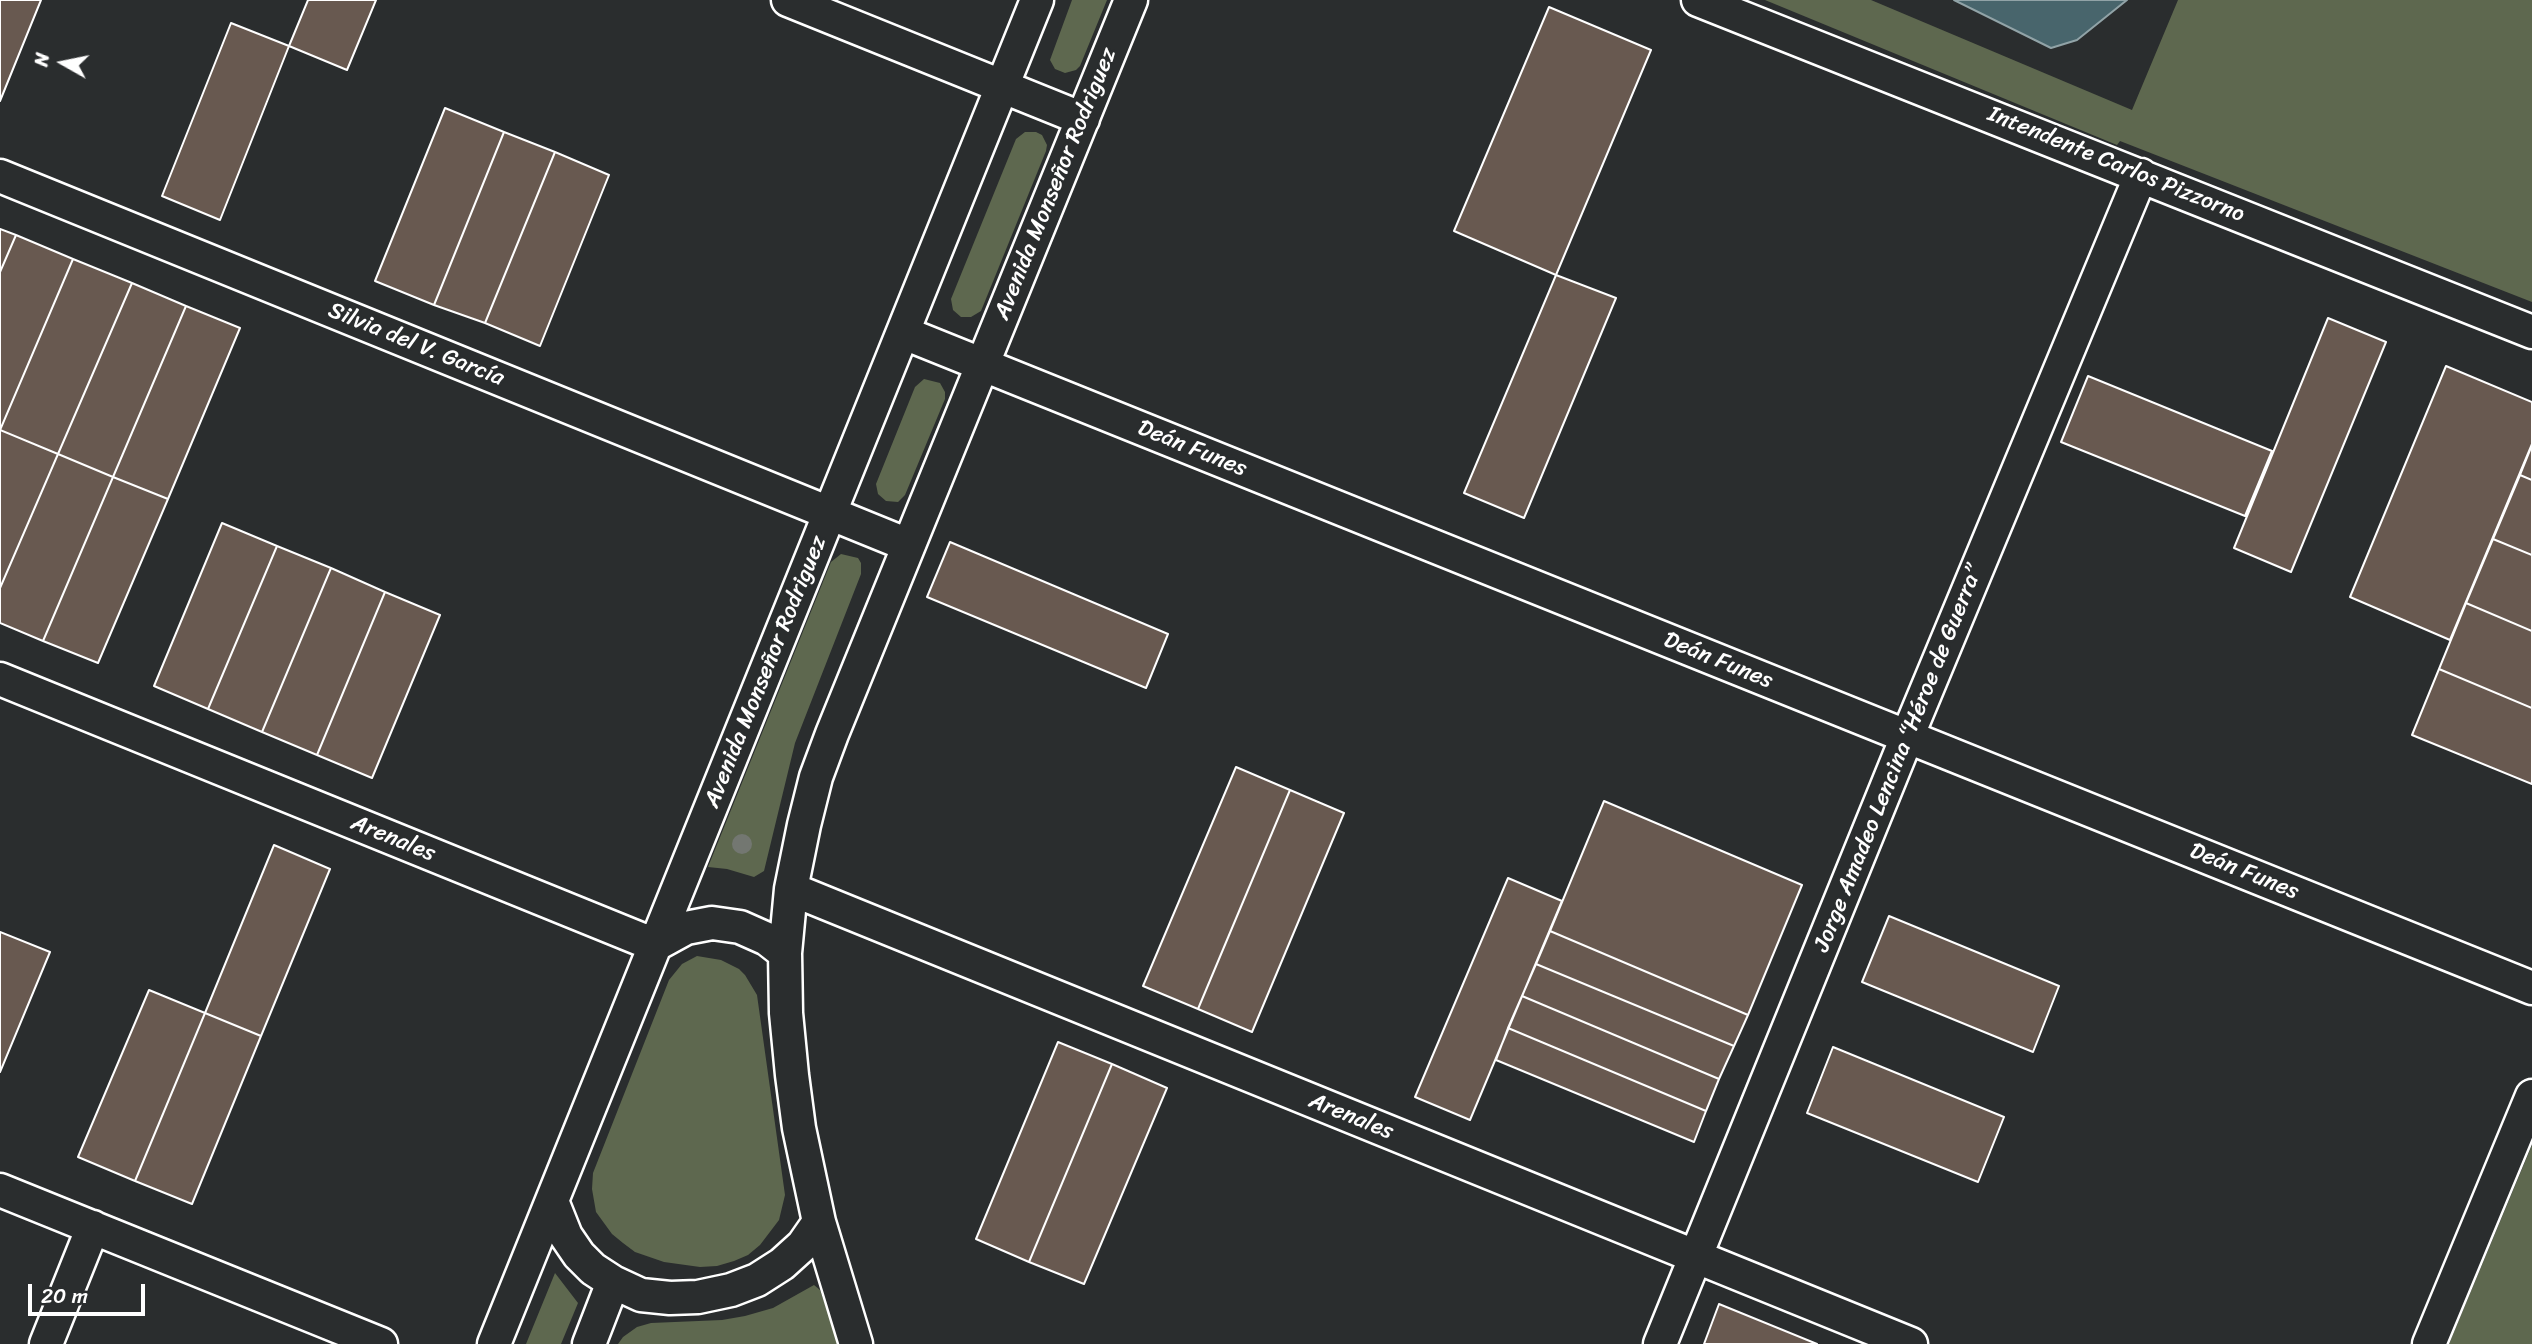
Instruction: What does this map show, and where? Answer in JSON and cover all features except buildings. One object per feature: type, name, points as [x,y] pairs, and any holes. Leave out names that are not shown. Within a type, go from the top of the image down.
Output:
[{"type":"street","points":[[789,0],[1083,119]]},
{"type":"street","name":"Avenida Monseñor Rodriguez","points":[[494,1344],[1037,0]]},
{"type":"street","name":"Avenida Monseñor Rodriguez","points":[[856,1344],[820,1222],[799,1128],[792,1075],[786,1013],[785,953],[791,890],[804,825],[816,777],[1131,0]]},
{"type":"street","name":"Intendente Carlos Pizzorno","points":[[1698,0],[2532,332]]},
{"type":"street","name":"Jorge Amadeo Lencina “Héroe de Guerra”","points":[[1660,1344],[1907,737],[2141,175]]},
{"type":"street","name":"Silvia del V. García","points":[[0,176],[908,545]]},
{"type":"street","name":"Deán Funes","points":[[904,333],[2532,989]]},
{"type":"street","name":"Arenales","points":[[0,679],[655,945]]},
{"type":"street","name":"Arenales","points":[[791,890],[1911,1344]]},
{"type":"street","points":[[655,945],[686,928],[712,923],[740,927],[767,939],[785,953]]},
{"type":"street","points":[[2429,1344],[2532,1096]]},
{"type":"street","points":[[0,1190],[381,1344]]},
{"type":"street","points":[[552,1201],[566,1236],[593,1269],[640,1294],[670,1298],[698,1297],[731,1290],[757,1280],[782,1264],[803,1244],[820,1222]]},
{"type":"street","points":[[46,1344],[93,1227]]},
{"type":"street","points":[[589,1344],[613,1282]]},
{"type":"green space","points":[[1072,0],[1107,0],[1080,66],[1065,73],[1055,69],[1050,60]]},
{"type":"green space","points":[[1765,0],[1871,0],[2132,110],[2178,0],[2532,0],[2532,302],[2120,141],[2117,145]]},
{"type":"green space","points":[[1025,132],[1042,135],[1047,145],[1046,151],[981,311],[971,317],[961,317],[953,310],[951,299],[1016,139]]},
{"type":"green space","points":[[924,379],[940,383],[945,399],[905,495],[898,502],[886,501],[878,494],[876,484],[915,387]]},
{"type":"green space","points":[[841,554],[858,558],[861,574],[795,743],[764,871],[754,877],[708,867],[831,562]]},
{"type":"green space","points":[[697,956],[721,960],[739,969],[757,995],[785,1195],[779,1220],[760,1245],[748,1255],[734,1261],[700,1267],[664,1262],[635,1252],[612,1234],[596,1212],[592,1189],[593,1173],[669,980],[682,964]]},
{"type":"green space","points":[[2532,1145],[2532,1344],[2449,1344]]},
{"type":"green space","points":[[555,1273],[578,1303],[561,1344],[526,1344]]},
{"type":"green space","points":[[814,1285],[820,1290],[839,1344],[618,1344],[637,1327],[651,1323],[722,1320],[745,1316],[773,1308]]},
{"type":"water","points":[[1954,0],[2127,0],[2077,40],[2051,48]]}]
